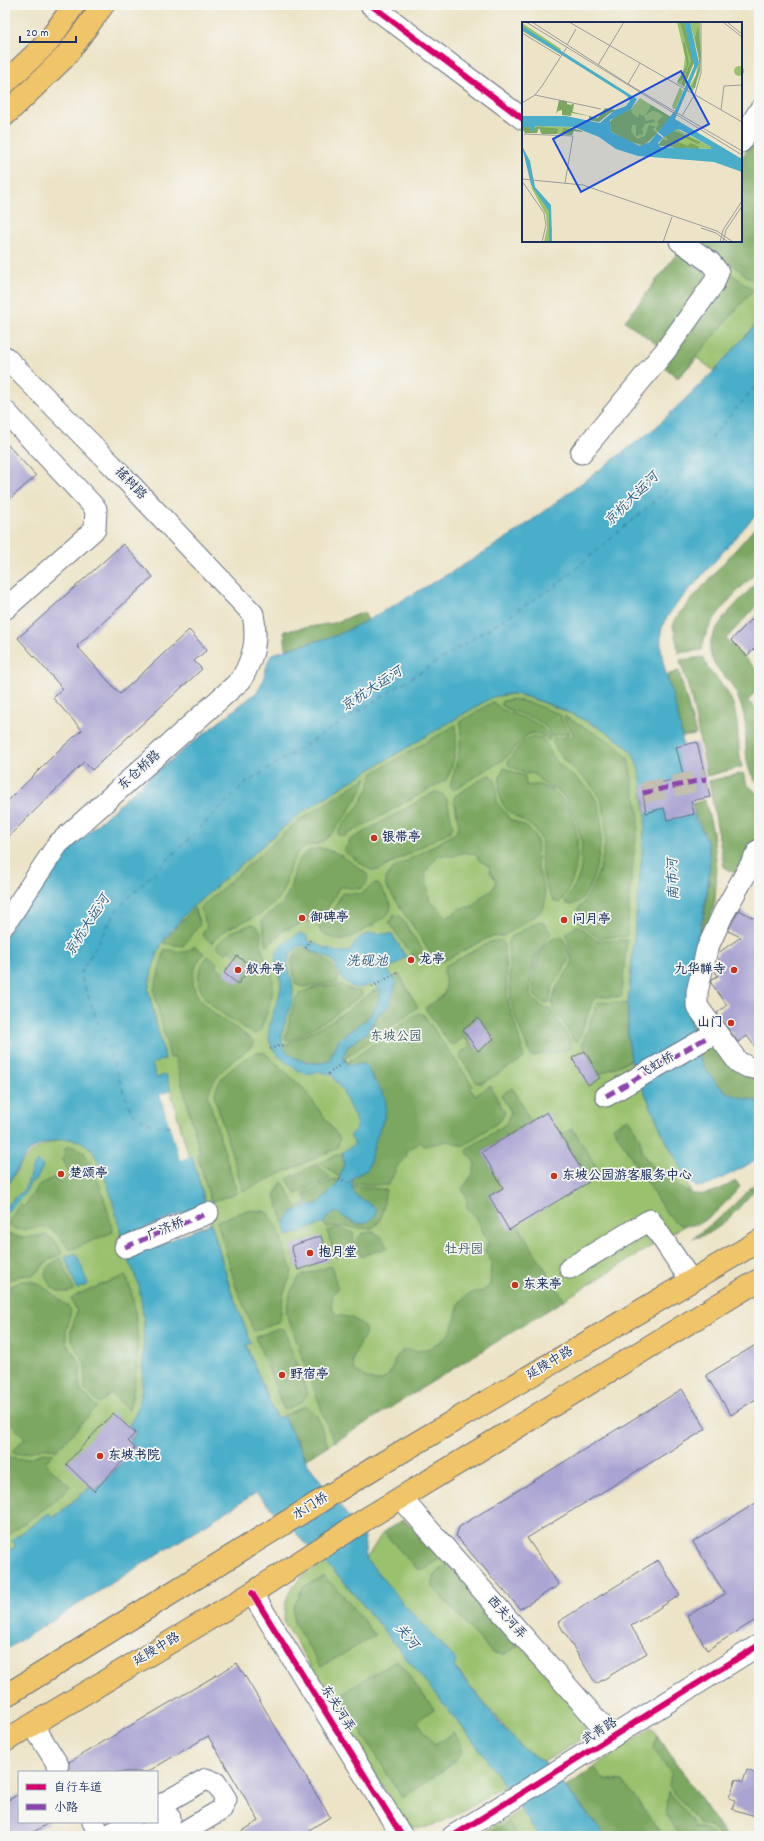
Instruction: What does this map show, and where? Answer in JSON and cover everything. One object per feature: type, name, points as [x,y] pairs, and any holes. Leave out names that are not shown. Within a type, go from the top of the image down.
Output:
[{"type":"main road","points":[[5,83],[48,42],[74,5]]},
{"type":"main road","points":[[5,115],[65,57],[103,5]]},
{"type":"main road","name":"延陵中路","points":[[342,1488],[759,1241]]},
{"type":"main road","points":[[401,1498],[759,1280]]},
{"type":"main road","name":"水门桥","points":[[5,1696],[342,1488]]},
{"type":"main road","name":"延陵中路","points":[[5,1742],[252,1593],[401,1498]]},
{"type":"street","points":[[371,5],[522,119]]},
{"type":"street","points":[[742,140],[759,111]]},
{"type":"street","points":[[581,453],[665,351],[714,283],[718,272],[710,262],[681,242]]},
{"type":"street","name":"摇树路","points":[[5,357],[112,465],[253,614]]},
{"type":"street","points":[[5,411],[96,510],[95,529],[5,609]]},
{"type":"street","name":"东仓桥路","points":[[5,924],[58,844],[241,680],[250,663],[256,634],[253,614]]},
{"type":"street","points":[[759,850],[723,914],[707,949],[697,992],[697,1006],[738,1062],[748,1067],[759,1069]]},
{"type":"street","name":"飞虹桥","points":[[606,1096],[708,1037]]},
{"type":"street","name":"广济桥","points":[[125,1247],[208,1213]]},
{"type":"street","points":[[570,1268],[650,1220],[691,1281]]},
{"type":"street","name":"西关河弄","points":[[401,1498],[612,1737]]},
{"type":"street","name":"东关河弄","points":[[252,1593],[402,1836]]},
{"type":"street","name":"武青路","points":[[453,1836],[759,1645]]},
{"type":"street","points":[[33,1725],[58,1765]]},
{"type":"street","points":[[142,1836],[168,1820]]},
{"type":"street","points":[[94,1823],[102,1836]]},
{"type":"street","points":[[107,1836],[129,1823]]},
{"type":"path","points":[[306,948],[310,940]]},
{"type":"path","points":[[372,987],[398,972]]},
{"type":"path","points":[[270,1050],[285,1044]]},
{"type":"path","points":[[328,1074],[345,1061]]},
{"type":"path","points":[[338,1179],[353,1183]]},
{"type":"green space","points":[[759,129],[759,321],[714,371],[697,358],[678,378],[680,344],[727,279],[728,263],[701,242],[742,242],[742,158]]},
{"type":"green space","points":[[759,129],[758,284],[701,242],[742,242],[742,158]]},
{"type":"green space","points":[[678,252],[705,272],[707,281],[660,347],[625,321]]},
{"type":"green space","points":[[727,271],[753,290],[678,378],[663,366],[727,279]]},
{"type":"green space","points":[[759,523],[759,569],[724,606],[716,617],[704,639],[702,650],[679,653],[673,626],[677,616]]},
{"type":"green space","points":[[759,580],[759,603],[726,639],[759,672],[759,687],[748,701],[759,711],[759,785],[753,778],[747,763],[746,730],[741,705],[734,688],[712,660],[710,645],[712,637],[723,619]]},
{"type":"green space","points":[[364,612],[368,620],[338,635],[286,649],[284,631],[334,623]]},
{"type":"green space","points":[[703,657],[708,667],[726,690],[733,703],[737,721],[742,767],[707,776],[691,697],[680,660]]},
{"type":"green space","points":[[679,671],[696,735],[682,737],[667,675]]},
{"type":"green space","name":"东坡公园","points":[[514,694],[527,697],[561,710],[598,727],[626,746],[634,756],[640,776],[646,813],[628,1004],[628,1037],[631,1060],[664,1137],[682,1170],[700,1216],[306,1459],[283,1416],[277,1419],[246,1345],[251,1343],[230,1288],[192,1156],[189,1157],[166,1075],[156,1078],[152,1064],[165,1059],[148,990],[152,969],[162,942],[188,911],[294,818],[344,785],[492,697]]},
{"type":"green space","points":[[513,699],[534,704],[561,715],[561,720],[570,734],[559,734],[551,737],[548,730],[537,720],[507,709],[501,705],[502,701]]},
{"type":"green space","points":[[493,702],[503,710],[530,720],[542,728],[550,739],[548,741],[541,735],[534,733],[523,738],[503,760],[455,789],[451,789],[450,787],[460,747],[460,722]]},
{"type":"green space","points":[[564,716],[616,745],[628,759],[639,815],[631,879],[627,936],[598,938],[579,922],[578,909],[587,898],[600,868],[606,834],[605,818],[602,803],[595,790],[565,761],[555,748],[552,740],[555,738],[572,737],[574,734],[564,720]]},
{"type":"green space","points":[[456,725],[455,753],[449,775],[446,780],[344,836],[338,835],[339,830],[359,805],[368,789],[373,773]]},
{"type":"green space","points":[[534,736],[542,738],[556,761],[589,790],[597,802],[600,811],[601,837],[596,866],[588,891],[579,902],[572,905],[565,903],[578,879],[581,868],[582,843],[576,819],[566,799],[559,791],[541,782],[536,775],[531,773],[526,774],[509,765],[508,761],[524,740]]},
{"type":"green space","points":[[504,768],[525,776],[526,785],[540,785],[554,792],[566,804],[572,815],[577,841],[576,867],[568,890],[559,903],[551,897],[546,887],[540,837],[536,830],[530,825],[510,812],[504,806],[500,798],[500,780]]},
{"type":"green space","points":[[743,773],[747,784],[759,795],[759,838],[738,875],[724,867],[709,781]]},
{"type":"green space","points":[[488,775],[492,776],[495,780],[497,803],[510,819],[527,827],[535,836],[538,846],[537,864],[546,898],[544,906],[538,914],[503,936],[490,937],[443,961],[439,961],[434,958],[386,886],[386,879],[391,870],[456,833],[459,826],[454,799],[456,795]],"holes":[[[463,852],[475,854],[480,861],[489,866],[490,872],[496,880],[495,885],[491,891],[482,896],[474,906],[460,908],[452,915],[446,917],[430,902],[425,873],[438,855],[454,856]]]},
{"type":"green space","points":[[367,777],[355,802],[328,837],[322,842],[303,848],[298,852],[293,860],[283,890],[274,903],[259,915],[231,927],[218,936],[212,943],[202,935],[207,926],[200,908],[297,822]]},
{"type":"green space","points":[[435,792],[441,793],[447,800],[453,827],[450,831],[379,870],[370,870],[344,851],[350,840]]},
{"type":"green space","points":[[705,800],[713,832],[717,868],[715,903],[702,946],[703,1032],[692,1037],[690,1013],[691,990],[707,897],[709,850],[704,832],[695,816],[691,804]]},
{"type":"green space","points":[[320,848],[339,855],[367,874],[368,879],[366,884],[360,889],[346,887],[339,888],[325,913],[317,918],[284,930],[268,946],[266,944],[262,921],[283,903],[288,895],[298,862],[310,851]]},
{"type":"green space","points":[[375,883],[379,885],[391,904],[390,911],[386,916],[366,929],[342,940],[331,938],[321,933],[318,925],[331,914],[342,893],[362,894]]},
{"type":"green space","points":[[194,908],[200,924],[183,946],[163,943]]},
{"type":"green space","points":[[394,915],[400,916],[427,957],[424,961],[420,962],[414,954],[412,955],[389,922]]},
{"type":"green space","points":[[539,921],[543,922],[551,933],[535,958],[531,977],[530,995],[532,999],[543,1007],[550,1009],[572,1044],[572,1047],[563,1051],[531,1056],[516,1019],[511,1001],[508,942],[511,937]]},
{"type":"green space","points":[[252,924],[261,932],[263,953],[273,978],[272,994],[268,1009],[260,1031],[256,1034],[248,1031],[218,1011],[204,996],[198,977],[201,967],[208,956],[218,964],[216,967],[239,983],[251,966],[229,950],[226,954],[216,946],[229,933]]},
{"type":"green space","points":[[577,926],[597,941],[627,940],[621,997],[597,997],[593,1000],[578,1041],[574,1041],[563,1022],[555,1014],[552,1003],[556,988],[571,966],[572,953],[566,933]]},
{"type":"green space","points":[[561,936],[569,951],[569,957],[553,986],[549,1002],[544,1003],[535,996],[535,969],[541,951],[553,938]]},
{"type":"green space","points":[[501,940],[504,945],[508,1001],[524,1056],[523,1059],[482,1083],[477,1083],[460,1057],[462,1052],[470,1045],[464,1037],[455,1044],[450,1044],[425,1008],[444,993],[446,985],[444,974],[445,966],[491,942]]},
{"type":"green space","points":[[194,946],[204,953],[195,969],[193,983],[197,995],[206,1006],[254,1042],[250,1048],[232,1061],[220,1073],[213,1083],[209,1093],[208,1098],[237,1193],[211,1202],[197,1154],[200,1153],[175,1057],[170,1058],[154,990],[165,949],[184,952]]},
{"type":"green space","points":[[300,949],[312,951],[331,965],[336,971],[338,982],[304,987],[296,985],[291,961]]},
{"type":"green space","points":[[399,974],[418,1007],[344,1059],[342,1057],[347,1047],[366,1033],[380,1013],[387,1008],[396,982],[393,978]]},
{"type":"green space","points":[[340,985],[354,991],[360,991],[363,994],[330,1018],[291,1040],[286,1040],[285,1038],[295,1000],[299,995],[309,989]]},
{"type":"green space","points":[[378,988],[381,992],[375,1008],[362,1023],[338,1041],[330,1061],[318,1063],[304,1061],[297,1059],[286,1051],[283,1046],[332,1021]]},
{"type":"green space","points":[[598,1002],[628,1004],[628,1037],[631,1060],[598,1075],[582,1044]]},
{"type":"green space","points":[[418,1013],[423,1014],[473,1086],[470,1088],[475,1096],[490,1086],[505,1113],[501,1120],[463,1146],[449,1141],[424,1146],[421,1142],[405,1152],[407,1156],[398,1165],[388,1185],[370,1185],[352,1182],[352,1178],[368,1169],[377,1135],[384,1119],[375,1080],[364,1064],[348,1065],[347,1063]]},
{"type":"green space","points":[[713,1044],[759,1076],[759,1102],[731,1095],[710,1077],[697,1053]]},
{"type":"green space","points":[[257,1052],[265,1053],[303,1088],[340,1139],[337,1148],[243,1191],[215,1098],[216,1090],[224,1076],[236,1065]]},
{"type":"green space","points":[[512,1088],[531,1122],[482,1152],[504,1187],[489,1196],[518,1225],[564,1300],[335,1442],[329,1430],[286,1312],[291,1291],[300,1276],[331,1266],[338,1288],[333,1295],[331,1306],[336,1315],[345,1316],[360,1322],[363,1325],[365,1335],[355,1352],[353,1362],[354,1369],[372,1380],[376,1381],[385,1378],[391,1371],[396,1357],[401,1352],[407,1350],[419,1351],[436,1345],[444,1339],[454,1324],[460,1303],[464,1297],[472,1293],[483,1291],[490,1285],[491,1262],[485,1251],[488,1243],[477,1218],[467,1208],[467,1197],[462,1189],[473,1174],[475,1164],[466,1150],[506,1124],[511,1112],[501,1095]]},
{"type":"green space","points":[[629,1118],[640,1139],[643,1154],[653,1167],[642,1175],[613,1127]]},
{"type":"green space","points":[[573,1129],[601,1174],[589,1182],[561,1135]]},
{"type":"green space","points":[[63,1138],[77,1140],[84,1143],[96,1156],[106,1178],[124,1243],[139,1286],[143,1314],[144,1369],[140,1401],[136,1413],[128,1426],[135,1433],[128,1441],[135,1448],[94,1491],[90,1487],[53,1518],[50,1514],[12,1540],[16,1546],[5,1553],[5,1190],[27,1156],[50,1142]]},
{"type":"green space","points":[[70,1146],[81,1150],[89,1160],[102,1191],[113,1232],[70,1250],[60,1237],[44,1227],[16,1229],[7,1225],[20,1204],[24,1207],[39,1185],[55,1177],[59,1183],[71,1177],[63,1160],[65,1148]]},
{"type":"green space","points":[[343,1152],[344,1164],[340,1178],[320,1163]]},
{"type":"green space","points":[[317,1164],[331,1178],[296,1194],[287,1179]]},
{"type":"green space","points":[[663,1170],[681,1188],[696,1194],[705,1194],[736,1181],[740,1187],[718,1210],[700,1223],[690,1226],[681,1225],[672,1219],[664,1210],[645,1178],[656,1171],[658,1174]]},
{"type":"green space","points":[[334,1179],[339,1181],[324,1199],[312,1207],[296,1212],[284,1224],[275,1195],[281,1183],[283,1182],[296,1207],[308,1202],[304,1194]]},
{"type":"green space","points":[[759,1179],[759,1186],[729,1218],[721,1225],[703,1236],[693,1238],[726,1213]]},
{"type":"green space","points":[[352,1185],[386,1190],[380,1220],[373,1228],[338,1226],[326,1227],[324,1223],[330,1214],[337,1212],[354,1223],[362,1224],[375,1208],[359,1199],[353,1193]]},
{"type":"green space","points":[[248,1210],[264,1211],[270,1215],[276,1224],[292,1272],[283,1295],[280,1318],[278,1322],[254,1331],[236,1287],[217,1221]]},
{"type":"green space","points":[[336,1228],[353,1233],[355,1251],[336,1258],[327,1231]]},
{"type":"green space","points":[[373,1232],[381,1236],[388,1248],[361,1256],[358,1250],[357,1239],[363,1233]]},
{"type":"green space","points":[[5,1233],[23,1238],[46,1235],[55,1241],[62,1253],[45,1263],[40,1270],[33,1275],[20,1276],[5,1281]]},
{"type":"green space","points":[[61,1258],[74,1290],[69,1292],[55,1289],[48,1283],[46,1278],[45,1273],[51,1264]]},
{"type":"green space","points":[[126,1275],[131,1290],[134,1307],[137,1342],[137,1361],[133,1395],[129,1410],[111,1393],[100,1404],[85,1389],[85,1364],[71,1339],[71,1331],[77,1311],[71,1299],[79,1294]]},
{"type":"green space","points":[[23,1281],[31,1281],[39,1284],[71,1310],[66,1331],[66,1342],[81,1365],[79,1385],[81,1391],[97,1407],[56,1451],[50,1448],[45,1448],[17,1454],[11,1452],[25,1438],[5,1418],[5,1295],[11,1286]]},
{"type":"green space","points":[[279,1328],[284,1330],[307,1393],[303,1401],[284,1410],[256,1337]]},
{"type":"green space","points":[[305,1406],[314,1411],[317,1416],[328,1445],[306,1459],[283,1416]]},
{"type":"green space","points":[[44,1452],[53,1454],[45,1463],[70,1486],[51,1504],[5,1537],[5,1458],[7,1456],[26,1458]]},
{"type":"green space","points":[[403,1520],[419,1530],[587,1721],[584,1737],[544,1762],[520,1746],[454,1666],[457,1661],[402,1602],[366,1559],[383,1532]]},
{"type":"green space","points":[[403,1520],[419,1530],[442,1556],[426,1569],[417,1569],[383,1532]]},
{"type":"green space","points":[[324,1562],[345,1583],[472,1739],[505,1786],[459,1814],[433,1825],[421,1828],[412,1827],[406,1823],[399,1814],[284,1622],[289,1592],[299,1579]]},
{"type":"green space","points":[[449,1563],[520,1645],[504,1655],[492,1653],[433,1587],[433,1576]]},
{"type":"green space","points":[[324,1576],[342,1594],[375,1635],[321,1667],[294,1623],[293,1608],[303,1587]]},
{"type":"green space","points":[[397,1660],[434,1709],[417,1721],[435,1745],[453,1733],[461,1743],[461,1753],[454,1763],[402,1798],[339,1695]]},
{"type":"green space","points":[[651,1727],[726,1836],[605,1836],[566,1787]]},
{"type":"green space","points":[[657,1735],[726,1836],[719,1836],[712,1828],[699,1823],[669,1786],[671,1773],[654,1749]]},
{"type":"green space","points":[[594,1767],[603,1779],[623,1781],[663,1836],[605,1836],[566,1787]]},
{"type":"green space","points":[[669,1791],[696,1827],[703,1828],[713,1836],[680,1836],[666,1814]]},
{"type":"green space","points":[[521,1810],[539,1836],[478,1836]]},
{"type":"green space","points":[[508,1822],[518,1836],[486,1836]]},
{"type":"water","points":[[759,321],[759,511],[671,611],[662,626],[661,645],[666,676],[678,716],[688,788],[693,812],[696,821],[707,841],[709,851],[707,890],[692,971],[690,991],[692,1032],[699,1058],[716,1083],[733,1095],[759,1102],[759,1159],[709,1185],[696,1187],[682,1170],[664,1137],[631,1060],[628,1037],[628,1004],[646,813],[640,775],[634,756],[614,737],[598,727],[562,709],[528,697],[510,694],[492,697],[344,785],[294,818],[188,911],[162,942],[152,969],[148,990],[165,1059],[152,1064],[156,1078],[166,1075],[171,1091],[160,1095],[180,1159],[192,1156],[205,1204],[122,1238],[109,1190],[100,1165],[90,1148],[82,1142],[73,1139],[58,1140],[46,1143],[28,1153],[5,1190],[5,935],[60,858],[153,774],[257,692],[262,683],[269,659],[272,654],[338,635],[368,620],[467,563],[516,532],[654,429],[714,371]]},
{"type":"water","name":"洗砚池","points":[[300,933],[307,936],[307,940],[335,952],[348,952],[360,937],[372,933],[392,934],[406,957],[388,970],[396,982],[387,1008],[379,1013],[366,1033],[347,1047],[343,1057],[348,1065],[364,1064],[369,1068],[371,1076],[385,1098],[385,1113],[368,1169],[352,1178],[352,1186],[355,1195],[375,1208],[376,1214],[366,1222],[356,1223],[337,1212],[330,1214],[324,1223],[288,1236],[284,1224],[291,1213],[300,1208],[318,1204],[334,1188],[339,1180],[344,1164],[343,1152],[355,1144],[350,1136],[356,1130],[357,1123],[342,1090],[331,1074],[319,1072],[305,1074],[281,1058],[271,1045],[269,1037],[270,1022],[281,985],[276,960],[277,952],[287,941]],"holes":[[[301,945],[333,960],[343,980],[354,988],[374,984],[381,992],[371,1014],[362,1023],[338,1041],[330,1061],[315,1063],[300,1060],[289,1054],[283,1047],[283,1030],[292,1001],[293,991],[288,961],[294,951]]]},
{"type":"water","points":[[38,1161],[43,1166],[37,1179],[31,1182],[23,1196],[5,1214],[9,1203],[26,1186],[33,1167]]},
{"type":"water","name":"关河","points":[[211,1223],[230,1288],[251,1343],[246,1345],[276,1418],[283,1416],[307,1463],[364,1537],[366,1559],[402,1602],[457,1661],[454,1667],[501,1725],[520,1746],[544,1762],[605,1836],[539,1836],[472,1739],[345,1583],[256,1493],[5,1650],[5,1553],[16,1546],[12,1540],[49,1513],[53,1518],[89,1488],[95,1491],[136,1448],[130,1441],[136,1433],[129,1426],[136,1413],[142,1390],[144,1321],[139,1286],[128,1258]]},
{"type":"water","points":[[76,1253],[88,1284],[77,1289],[65,1257]]},
{"type":"pier","points":[[171,1091],[171,1093],[163,1096],[181,1157],[188,1155],[189,1157],[180,1160],[160,1095]]},
{"type":"building","points":[[5,442],[36,476],[5,503]]},
{"type":"building","points":[[123,544],[153,577],[77,646],[120,694],[189,630],[207,650],[194,661],[202,669],[92,770],[84,762],[5,840],[5,804],[58,751],[82,730],[53,698],[63,689],[18,638]]},
{"type":"building","points":[[759,612],[759,644],[747,656],[731,640]]},
{"type":"building","points":[[697,742],[710,797],[691,801],[694,814],[682,817],[667,820],[664,808],[646,813],[642,786],[684,778],[676,747]]},
{"type":"building","name":"九华禅寺","points":[[739,910],[759,921],[759,1052],[747,1036],[738,1042],[717,1013],[727,1005],[711,983],[712,979],[718,976],[714,970],[715,966],[721,962],[717,957],[718,953],[741,937],[728,931]]},
{"type":"building","name":"舣舟亭","points":[[237,956],[251,966],[238,984],[224,973]]},
{"type":"building","points":[[478,1018],[494,1039],[478,1051],[463,1030]]},
{"type":"building","points":[[585,1051],[600,1078],[588,1085],[572,1058]]},
{"type":"building","name":"东坡公园游客服务中心","points":[[547,1112],[589,1182],[509,1230],[489,1196],[503,1188],[482,1152]]},
{"type":"building","name":"抱月堂","points":[[321,1236],[329,1260],[298,1270],[291,1246]]},
{"type":"building","points":[[759,1343],[759,1397],[731,1415],[706,1375]]},
{"type":"building","points":[[682,1389],[706,1429],[527,1538],[559,1585],[520,1609],[456,1536],[459,1527]]},
{"type":"building","name":"东坡书院","points":[[113,1413],[135,1433],[128,1441],[135,1448],[94,1491],[66,1464]]},
{"type":"building","points":[[759,1501],[759,1618],[707,1650],[687,1616],[725,1594],[693,1542]]},
{"type":"building","points":[[658,1560],[680,1595],[631,1626],[647,1653],[596,1684],[558,1622]]},
{"type":"building","points":[[237,1663],[330,1817],[309,1830],[313,1836],[234,1836],[259,1821],[208,1736],[149,1771],[67,1771],[69,1762]]},
{"type":"building","points":[[747,1770],[759,1775],[759,1817],[732,1809],[735,1800],[729,1798],[736,1779],[743,1782]]},
{"type":"building","points":[[18,1795],[18,1823],[48,1823],[27,1836],[5,1836],[5,1802]]},
{"type":"ferry route","points":[[170,1126],[149,1123],[131,1111],[80,974],[118,908],[246,783],[554,587],[664,493],[759,382]]},
{"type":"tunnel","points":[[643,793],[706,779]]},
{"type":"marked path","points":[[643,793],[706,779]]},
{"type":"marked path","points":[[606,1096],[708,1037]]},
{"type":"marked path","points":[[125,1247],[208,1213]]},
{"type":"cycle path","points":[[371,5],[522,118]]},
{"type":"cycle path","points":[[252,1593],[402,1836]]},
{"type":"cycle path","points":[[453,1836],[759,1645]]},
{"type":"place","name":"银带亭","points":[[374,838]]},
{"type":"place","name":"御碑亭","points":[[302,918]]},
{"type":"place","name":"问月亭","points":[[564,920]]},
{"type":"place","name":"龙亭","points":[[411,960]]},
{"type":"place","name":"舣舟亭","points":[[238,970]]},
{"type":"place","name":"九华禅寺","points":[[734,970]]},
{"type":"place","name":"山门","points":[[731,1023]]},
{"type":"place","name":"楚颂亭","points":[[61,1174]]},
{"type":"place","name":"东坡公园游客服务中心","points":[[554,1176]]},
{"type":"place","name":"抱月堂","points":[[310,1253]]},
{"type":"place","name":"东来亭","points":[[515,1285]]},
{"type":"place","name":"野宿亭","points":[[282,1375]]},
{"type":"place","name":"东坡书院","points":[[100,1456]]},
{"type":"water label","name":"京杭大运河","points":[[632,500]]},
{"type":"water label","name":"京杭大运河","points":[[372,690]]},
{"type":"water label","name":"南市河","points":[[674,879]]},
{"type":"water label","name":"京杭大运河","points":[[88,926]]},
{"type":"park label","name":"牡丹园","points":[[464,1250]]}]
